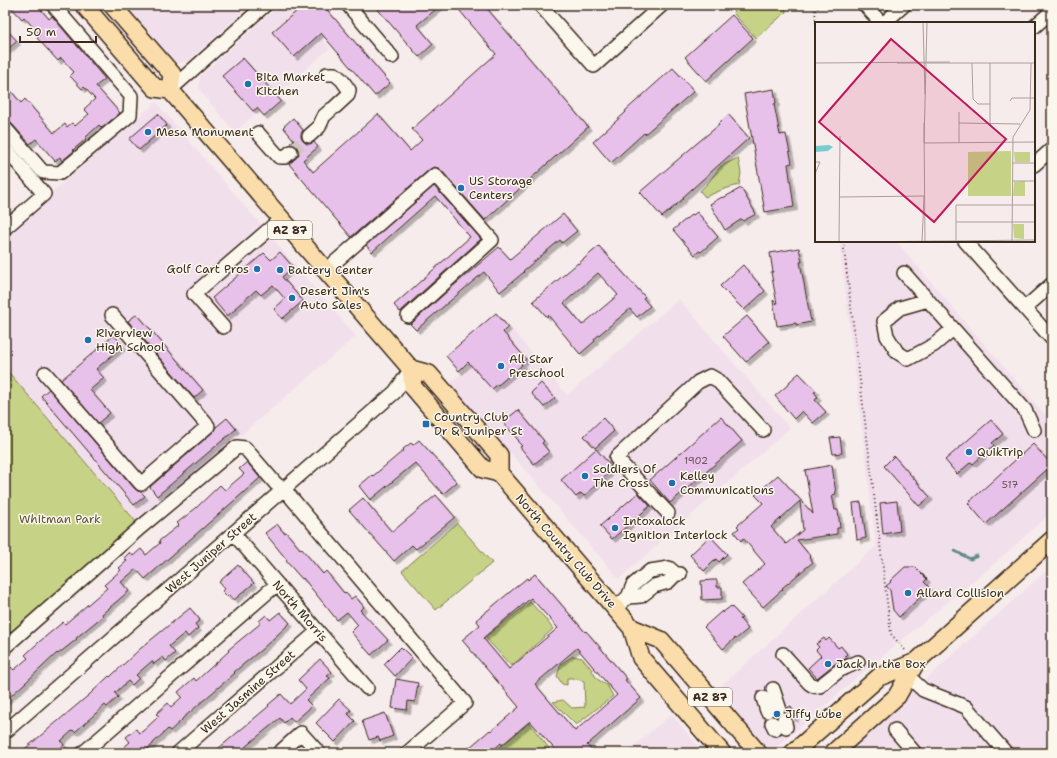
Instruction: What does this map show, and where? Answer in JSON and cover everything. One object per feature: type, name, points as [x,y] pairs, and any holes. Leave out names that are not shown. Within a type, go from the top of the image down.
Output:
[{"type":"main road","points":[[84,5],[155,88],[170,90],[172,74],[112,5]]},
{"type":"main road","name":"AZ 87","points":[[170,90],[411,369]]},
{"type":"main road","name":"North Country Club Drive","points":[[411,369],[413,387],[424,401],[483,469],[499,473],[632,628],[641,658],[722,753]]},
{"type":"main road","points":[[833,753],[897,696],[912,669],[1052,540]]},
{"type":"main road","name":"North Country Club Drive","points":[[632,628],[661,640],[758,753]]},
{"type":"main road","points":[[793,753],[879,677],[912,669]]},
{"type":"street","points":[[5,128],[43,172],[60,174],[130,115],[132,96],[53,5]]},
{"type":"street","points":[[170,90],[265,5]]},
{"type":"street","points":[[348,5],[392,57]]},
{"type":"street","points":[[540,5],[594,66],[662,5]]},
{"type":"street","points":[[865,5],[880,22]]},
{"type":"street","points":[[885,22],[904,5]]},
{"type":"street","points":[[1035,26],[1052,11]]},
{"type":"street","points":[[309,136],[319,127],[324,116],[335,110],[348,95],[349,90],[342,80],[335,74],[327,74]]},
{"type":"street","points":[[258,133],[279,157],[284,157],[291,152]]},
{"type":"street","points":[[5,148],[44,194],[5,228]]},
{"type":"street","points":[[1035,164],[1052,149]]},
{"type":"street","points":[[326,270],[435,175],[492,240],[408,316]]},
{"type":"street","points":[[223,327],[194,294],[281,218]]},
{"type":"street","points":[[966,242],[1052,339]]},
{"type":"street","points":[[904,273],[1025,410],[1034,430]]},
{"type":"street","points":[[1025,308],[1052,284]]},
{"type":"street","points":[[928,300],[900,308],[884,321],[887,336],[897,352],[908,359],[934,345],[954,330]]},
{"type":"street","points":[[45,373],[141,484],[208,426],[112,315]]},
{"type":"street","name":"West Juniper Street","points":[[5,732],[395,392],[411,369]]},
{"type":"street","points":[[668,513],[616,458],[698,382],[710,376],[717,380],[763,430]]},
{"type":"street","points":[[5,647],[141,527],[237,447],[245,448],[276,484],[284,489],[465,703],[407,753]]},
{"type":"street","name":"North Morris","points":[[233,533],[367,688]]},
{"type":"street","points":[[615,608],[628,597],[641,596],[654,586],[668,582],[678,574]]},
{"type":"street","points":[[83,753],[277,584]]},
{"type":"street","name":"West Jasmine Street","points":[[178,753],[318,631]]},
{"type":"street","points":[[783,654],[809,683],[817,687],[840,670],[858,662]]},
{"type":"street","points":[[912,669],[923,690],[966,707],[1006,753]]},
{"type":"street","points":[[894,730],[915,753]]},
{"type":"street","points":[[279,753],[301,733],[319,753]]},
{"type":"path","points":[[816,22],[815,10],[820,5]]},
{"type":"path","points":[[843,242],[891,634],[912,669]]},
{"type":"shaded area","points":[[125,5],[251,5],[193,57],[188,61],[180,63],[173,61]]},
{"type":"shaded area","points":[[279,5],[293,5],[330,48],[235,132],[201,92],[199,87],[200,76]]},
{"type":"shaded area","name":"Riverview High School","points":[[156,102],[356,336],[138,524],[5,368],[5,233]]},
{"type":"shaded area","points":[[839,242],[897,242],[1052,423],[1052,512],[987,570],[856,678],[774,749],[766,748],[760,744],[735,712],[715,691],[876,546]]},
{"type":"shaded area","points":[[679,299],[790,428],[619,579],[450,383],[512,329],[567,395]]},
{"type":"shaded area","points":[[1052,566],[1052,753],[845,753],[970,639]]},
{"type":"shaded area","points":[[671,714],[704,753],[626,753]]},
{"type":"green space","points":[[736,5],[785,5],[786,12],[756,38],[733,13]]},
{"type":"green space","points":[[738,158],[741,173],[739,185],[724,189],[705,197],[700,191],[721,166]]},
{"type":"green space","name":"Whitman Park","points":[[5,368],[138,524],[5,641]]},
{"type":"green space","points":[[457,523],[492,563],[436,610],[402,571]]},
{"type":"green space","points":[[530,602],[553,629],[511,666],[485,637]]},
{"type":"green space","points":[[573,656],[582,658],[590,667],[597,679],[607,685],[613,696],[576,725],[553,702],[563,700],[572,708],[585,707],[584,681],[567,678],[567,685],[562,684],[557,676],[561,664]]},
{"type":"green space","points":[[529,723],[549,748],[546,753],[493,753]]},
{"type":"building","points":[[9,5],[37,5],[49,19],[52,16],[105,79],[96,86],[120,113],[102,128],[99,125],[73,150],[74,151],[62,161],[60,157],[55,161],[36,139],[30,144],[11,123],[5,119],[5,84],[21,103],[25,99],[54,133],[65,124],[67,127],[72,123],[75,126],[89,114],[84,109],[95,99],[84,87],[82,89],[70,76],[74,72],[61,58],[58,61],[37,38],[40,35],[24,17],[22,19]]},
{"type":"building","points":[[304,5],[323,5],[390,83],[375,96],[321,33],[294,57],[272,32]]},
{"type":"building","points":[[374,5],[441,5],[417,25],[433,44],[419,57]]},
{"type":"building","points":[[466,5],[484,5],[588,127],[485,220],[441,170],[434,167],[351,237],[289,164],[299,154],[299,150],[290,143],[294,140],[283,127],[293,118],[303,130],[301,137],[303,141],[307,144],[314,142],[318,147],[303,160],[313,172],[378,114],[410,151],[422,140],[412,129],[496,54],[460,11]]},
{"type":"building","points":[[732,15],[753,38],[706,81],[685,57]]},
{"type":"building","points":[[5,28],[17,41],[5,52]]},
{"type":"building","name":"Bita Market Kitchen","points":[[243,58],[281,101],[264,116],[257,108],[253,111],[222,76]]},
{"type":"building","points":[[673,68],[694,91],[611,163],[593,142]]},
{"type":"building","points":[[774,89],[776,103],[774,104],[780,135],[786,134],[792,163],[788,164],[794,207],[765,212],[744,94]]},
{"type":"building","name":"Mesa Monument","points":[[158,114],[167,125],[139,150],[129,139]]},
{"type":"building","points":[[728,114],[749,138],[662,217],[640,192],[719,125],[718,124]]},
{"type":"building","points":[[434,186],[481,239],[400,312],[394,305],[470,237],[435,196],[372,252],[366,245]]},
{"type":"building","points":[[741,188],[756,214],[743,221],[742,219],[725,230],[710,204]]},
{"type":"building","points":[[697,212],[718,237],[701,252],[699,251],[695,255],[673,230],[692,214],[693,215]]},
{"type":"building","points":[[563,214],[577,231],[562,243],[560,240],[500,292],[484,272],[416,330],[410,324],[499,247],[510,259]]},
{"type":"building","points":[[599,246],[645,297],[643,298],[650,306],[637,317],[630,309],[594,339],[595,341],[580,354],[548,315],[547,317],[533,301]],"holes":[[[598,273],[618,295],[582,325],[564,303]]]},
{"type":"building","points":[[799,248],[802,262],[800,262],[811,322],[796,325],[796,323],[777,326],[773,300],[777,304],[771,272],[773,272],[770,253]]},
{"type":"building","points":[[280,252],[293,267],[282,277],[303,301],[282,319],[274,309],[285,299],[273,285],[261,295],[256,290],[227,316],[212,298],[264,253],[271,260]]},
{"type":"building","points":[[743,265],[765,291],[744,310],[720,286]]},
{"type":"building","points":[[496,313],[508,327],[503,332],[526,359],[521,364],[522,365],[492,389],[468,362],[459,371],[446,356]]},
{"type":"building","points":[[137,314],[203,390],[194,398],[128,321]]},
{"type":"building","points":[[747,316],[769,342],[746,362],[723,336]]},
{"type":"building","points":[[114,335],[123,346],[96,369],[104,378],[90,390],[110,413],[98,423],[61,380]]},
{"type":"building","points":[[799,373],[816,391],[814,392],[818,397],[815,400],[826,412],[813,423],[802,411],[794,419],[775,396]]},
{"type":"building","points":[[541,383],[555,398],[544,407],[531,393]]},
{"type":"building","points":[[49,389],[135,489],[145,496],[134,505],[41,396]]},
{"type":"building","points":[[518,410],[544,441],[542,443],[549,452],[534,464],[520,447],[522,446],[518,442],[519,441],[503,422]]},
{"type":"building","points":[[721,417],[742,441],[670,503],[650,480]]},
{"type":"building","points":[[227,418],[236,429],[157,496],[150,487]]},
{"type":"building","points":[[603,418],[614,431],[595,448],[584,436]]},
{"type":"building","name":"QuikTrip","points":[[991,420],[1003,434],[992,443],[994,445],[973,464],[971,462],[957,474],[945,460]]},
{"type":"building","points":[[840,437],[842,453],[833,454],[830,438]]},
{"type":"building","points":[[419,440],[457,482],[443,494],[415,463],[370,500],[359,486],[404,450],[403,449],[411,443],[413,445]]},
{"type":"building","name":"QuikTrip","points":[[1033,444],[1052,465],[986,524],[968,503]]},
{"type":"building","name":"Soldiers Of The Cross","points":[[596,449],[611,466],[607,470],[609,473],[584,496],[581,493],[576,497],[561,480]]},
{"type":"building","points":[[894,456],[930,497],[919,506],[884,466]]},
{"type":"building","points":[[247,462],[260,478],[145,579],[136,569],[121,582],[129,591],[102,614],[103,616],[76,638],[77,639],[58,654],[57,653],[5,701],[5,672],[11,667],[14,670],[28,658],[25,655],[39,642],[63,622],[65,624],[107,588],[104,585],[121,570],[119,568],[127,561],[124,558],[130,552],[133,556],[141,549],[146,555],[160,543],[159,541],[179,525],[177,523],[196,508],[220,485],[225,490],[244,474],[239,469]]},
{"type":"building","points":[[832,465],[836,494],[832,495],[835,510],[838,510],[840,528],[837,528],[837,534],[797,540],[813,562],[782,588],[783,589],[763,607],[742,584],[765,564],[743,538],[741,541],[734,532],[739,528],[737,526],[763,503],[755,495],[778,475],[813,514],[805,470]],"holes":[[[800,501],[803,530],[786,544],[771,527]]]},
{"type":"building","points":[[638,493],[650,506],[612,539],[600,526]]},
{"type":"building","points":[[436,495],[455,517],[416,549],[412,545],[394,561],[349,510],[363,498],[392,532]]},
{"type":"building","points":[[897,501],[900,531],[883,534],[880,503]]},
{"type":"building","points":[[861,502],[866,538],[857,540],[853,503]]},
{"type":"building","points":[[277,524],[284,533],[286,532],[300,549],[301,548],[323,574],[326,571],[344,593],[345,592],[351,599],[355,596],[364,607],[360,610],[388,640],[371,655],[351,632],[358,625],[347,612],[337,620],[303,578],[302,579],[286,561],[287,560],[265,533]]},
{"type":"building","points":[[710,536],[727,554],[719,562],[716,559],[704,571],[690,555]]},
{"type":"building","points":[[238,565],[254,583],[234,600],[230,595],[228,597],[222,591],[225,589],[219,582]]},
{"type":"building","name":"Allard Collision","points":[[905,567],[915,567],[927,579],[924,582],[930,588],[899,617],[893,610],[890,590],[886,586]]},
{"type":"building","points":[[535,574],[585,632],[586,631],[627,679],[625,680],[641,698],[587,745],[594,753],[558,753],[530,721],[502,745],[501,743],[490,753],[463,753],[519,707],[462,640],[480,625],[476,620],[527,578],[528,580]],"holes":[[[531,598],[558,628],[509,669],[483,638]],[[577,648],[617,695],[575,731],[535,684]]]},
{"type":"building","points":[[717,580],[717,587],[722,587],[722,599],[702,600],[701,581]]},
{"type":"building","points":[[731,606],[742,618],[740,619],[748,629],[723,649],[704,627],[722,611],[722,613]]},
{"type":"building","points":[[190,608],[200,620],[195,624],[198,628],[188,637],[185,633],[169,646],[175,653],[166,661],[163,657],[154,664],[152,661],[136,675],[139,678],[132,685],[128,681],[115,693],[118,697],[107,707],[105,705],[75,732],[73,730],[61,741],[64,745],[54,753],[20,753],[109,676],[110,677],[141,648]]},
{"type":"building","points":[[280,612],[290,623],[170,731],[168,729],[143,753],[117,753],[130,742],[126,737],[136,729],[139,733],[143,731],[159,716],[156,714],[168,703],[171,707],[182,697],[178,692],[194,678],[196,681],[229,651],[228,650],[261,623],[259,621],[266,615],[270,620]]},
{"type":"building","name":"Jack in the Box","points":[[824,638],[826,641],[829,638],[838,648],[841,646],[847,654],[845,656],[847,658],[835,664],[817,678],[808,668],[821,656],[816,650],[819,647],[816,644]]},
{"type":"building","points":[[401,647],[412,658],[395,676],[384,664]]},
{"type":"building","points":[[320,659],[332,672],[327,676],[330,678],[306,700],[312,706],[294,722],[290,717],[284,723],[280,718],[245,747],[250,753],[213,753],[281,694],[290,704],[306,689],[298,680]]},
{"type":"building","points":[[396,679],[418,683],[415,702],[408,701],[407,710],[392,708]]},
{"type":"building","points":[[339,699],[351,710],[348,714],[355,721],[335,742],[316,723]]},
{"type":"building","points":[[791,706],[795,718],[792,718],[786,711],[787,708]]},
{"type":"building","points":[[385,713],[393,736],[380,741],[378,737],[369,740],[362,721]]},
{"type":"waterway","points":[[955,551],[970,559],[977,556]]},
{"type":"tunnel","points":[[291,152],[309,136]]},
{"type":"tunnel","points":[[773,709],[778,721]]},
{"type":"place","name":"Bita Market Kitchen","points":[[248,84]]},
{"type":"place","name":"Mesa Monument","points":[[148,132]]},
{"type":"place","name":"US Storage Centers","points":[[461,188]]},
{"type":"place","name":"Golf Cart Pros","points":[[257,269]]},
{"type":"place","name":"Battery Center","points":[[280,270]]},
{"type":"place","name":"Desert Jim's Auto Sales","points":[[292,298]]},
{"type":"place","name":"Riverview High School","points":[[88,340]]},
{"type":"place","name":"All Star Preschool","points":[[501,366]]},
{"type":"place","name":"Country Club Dr & Juniper St","points":[[426,424]]},
{"type":"place","name":"QuikTrip","points":[[969,452]]},
{"type":"place","name":"Soldiers Of The Cross","points":[[585,476]]},
{"type":"place","name":"Kelley Communications","points":[[672,483]]},
{"type":"place","name":"Intoxalock Ignition Interlock","points":[[615,528]]},
{"type":"place","name":"Allard Collision","points":[[908,593]]},
{"type":"place","name":"Jack in the Box","points":[[828,664]]},
{"type":"place","name":"Jiffy Lube","points":[[777,714]]}]
